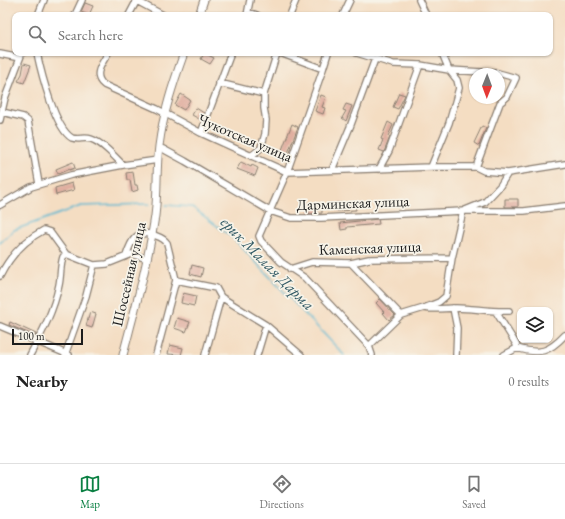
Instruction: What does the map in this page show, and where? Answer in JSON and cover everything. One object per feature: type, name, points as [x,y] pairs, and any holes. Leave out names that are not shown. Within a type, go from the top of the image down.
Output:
[{"type":"main road","points":[[199,12],[204,0]]},
{"type":"main road","name":"Шоссейная улица","points":[[124,355],[152,234],[157,197],[159,148],[164,113],[183,56]]},
{"type":"street","points":[[39,12],[44,0]]},
{"type":"street","points":[[76,12],[82,0]]},
{"type":"street","points":[[131,12],[137,0],[157,12]]},
{"type":"street","points":[[248,12],[250,0]]},
{"type":"street","points":[[291,12],[296,0]]},
{"type":"street","points":[[344,12],[350,0]]},
{"type":"street","points":[[419,0],[425,12]]},
{"type":"street","points":[[0,54],[12,55]]},
{"type":"street","points":[[0,120],[5,98],[21,56]]},
{"type":"street","points":[[37,56],[44,86],[63,129],[72,138],[87,139],[102,145],[123,165]]},
{"type":"street","name":"Чукотская улица","points":[[106,56],[98,70],[98,78],[104,85],[164,113],[201,133],[287,172],[476,167],[484,171],[508,173],[565,164]]},
{"type":"street","points":[[201,133],[230,56]]},
{"type":"street","points":[[251,156],[261,148],[265,134],[266,120],[264,94],[277,56]]},
{"type":"street","points":[[286,56],[323,69]]},
{"type":"street","points":[[327,56],[287,172],[259,236],[261,241],[281,262],[304,278],[369,346],[372,355]]},
{"type":"street","points":[[366,56],[393,64],[420,65],[449,70],[498,73],[516,78],[507,98],[500,103],[476,167]]},
{"type":"street","points":[[431,167],[449,123],[459,88],[457,80],[449,70],[443,56]]},
{"type":"street","points":[[332,170],[350,127],[375,59]]},
{"type":"street","points":[[379,169],[389,151],[420,65]]},
{"type":"street","points":[[219,83],[264,94]]},
{"type":"street","points":[[2,112],[22,117],[28,121],[39,184]]},
{"type":"street","name":"Дарминская улица","points":[[159,148],[185,161],[270,211],[291,218],[321,218],[463,211],[524,211],[565,206]]},
{"type":"street","points":[[2,203],[30,187],[71,175],[158,160]]},
{"type":"street","points":[[369,346],[401,315],[439,302],[446,296],[452,258],[463,211],[485,202],[500,186],[508,173]]},
{"type":"street","points":[[0,267],[29,239],[44,230],[50,232],[66,254],[94,265],[107,264],[134,254],[147,259]]},
{"type":"street","points":[[126,256],[130,244],[134,238],[143,233],[152,234],[163,239],[167,243],[176,280],[156,355]]},
{"type":"street","points":[[30,355],[52,311],[59,285],[62,259],[66,254]]},
{"type":"street","name":"Каменская улица","points":[[290,269],[312,262],[351,263],[369,259],[452,258]]},
{"type":"street","points":[[0,276],[7,261]]},
{"type":"street","points":[[351,263],[401,315]]},
{"type":"street","points":[[0,326],[66,355],[86,296],[94,265]]},
{"type":"street","points":[[176,280],[214,287],[218,290],[221,297],[266,325],[301,355]]},
{"type":"street","points":[[205,355],[221,297]]},
{"type":"street","points":[[424,308],[453,308],[496,312],[509,311]]},
{"type":"street","points":[[453,308],[457,328],[457,352],[462,355]]},
{"type":"street","points":[[496,312],[516,344],[516,348]]},
{"type":"street","points":[[257,355],[266,325]]},
{"type":"street","points":[[516,348],[530,354],[543,352],[554,347],[565,335]]},
{"type":"street","points":[[504,355],[516,348]]},
{"type":"building","points":[[85,3],[93,6],[90,12],[81,12]]},
{"type":"building","points":[[202,56],[210,56],[214,58],[210,64],[201,59]]},
{"type":"building","points":[[24,63],[31,65],[24,83],[18,81],[22,74]]},
{"type":"building","points":[[399,93],[405,95],[398,109],[393,107]]},
{"type":"building","points":[[181,94],[190,100],[184,110],[175,105]]},
{"type":"building","points":[[321,95],[326,97],[322,107],[325,108],[323,114],[315,111]]},
{"type":"building","points":[[346,104],[352,106],[346,121],[342,118],[346,111],[343,110]]},
{"type":"building","points":[[196,108],[204,113],[201,120],[192,115]]},
{"type":"building","points":[[388,122],[393,125],[388,136],[390,137],[384,152],[379,150],[383,140],[381,139]]},
{"type":"building","points":[[292,124],[298,127],[286,158],[280,155]]},
{"type":"building","points":[[482,126],[486,128],[479,146],[474,143]]},
{"type":"building","points":[[73,162],[75,168],[58,174],[56,169]]},
{"type":"building","points":[[241,162],[251,167],[252,165],[258,168],[255,176],[237,169]]},
{"type":"building","points":[[133,172],[135,185],[137,185],[138,190],[132,192],[130,180],[127,180],[126,173]]},
{"type":"building","points":[[72,183],[74,190],[56,195],[55,188]]},
{"type":"building","points":[[505,199],[518,199],[518,207],[505,207]]},
{"type":"building","points":[[336,203],[342,203],[342,206],[355,205],[356,210],[337,211]]},
{"type":"building","points":[[309,206],[322,206],[322,213],[309,214]]},
{"type":"building","points":[[378,219],[379,224],[347,227],[347,229],[341,230],[340,223]]},
{"type":"building","points":[[192,265],[203,268],[201,277],[190,274]]},
{"type":"building","points":[[183,293],[196,296],[194,306],[181,303]]},
{"type":"building","points":[[380,299],[395,315],[389,320],[376,303]]},
{"type":"building","points":[[90,312],[96,314],[92,328],[86,326]]},
{"type":"building","points":[[177,318],[190,322],[186,332],[174,328]]},
{"type":"building","points":[[10,322],[36,334],[35,336],[9,325]]},
{"type":"building","points":[[170,345],[183,348],[181,355],[168,354]]},
{"type":"waterway","points":[[0,243],[14,230],[81,206],[149,204]]},
{"type":"waterway","name":"ерик Малая Дарма","points":[[166,205],[192,207],[233,238],[344,355]]}]
